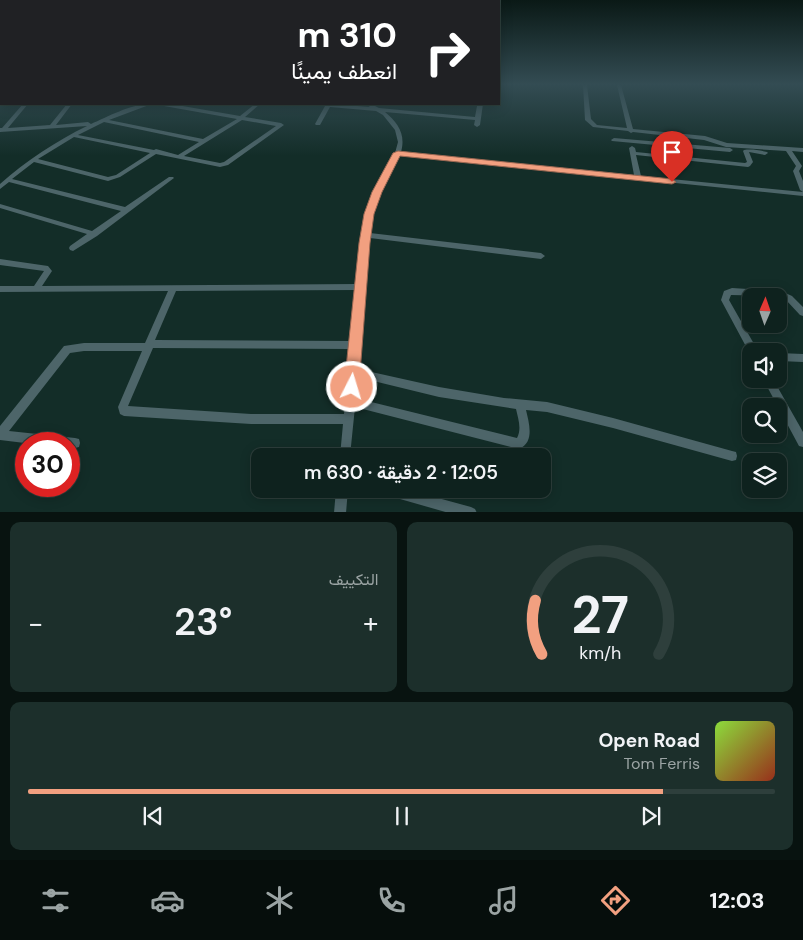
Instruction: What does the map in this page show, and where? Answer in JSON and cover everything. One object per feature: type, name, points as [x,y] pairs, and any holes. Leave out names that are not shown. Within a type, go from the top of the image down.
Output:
[{"type":"street","points":[[1,130],[20,109]]},
{"type":"street","points":[[51,127],[65,109]]},
{"type":"street","points":[[0,187],[33,160],[72,134],[102,120],[133,109]]},
{"type":"street","points":[[72,134],[223,165],[281,126],[191,109]]},
{"type":"street","points":[[180,156],[242,118],[252,109]]},
{"type":"street","points":[[318,124],[326,109]]},
{"type":"street","points":[[346,448],[366,235],[373,200],[401,145],[398,130],[381,109]]},
{"type":"street","points":[[386,109],[477,122],[479,109]]},
{"type":"street","points":[[587,109],[588,120],[591,124],[600,127],[705,138],[726,145],[803,150]]},
{"type":"street","points":[[625,109],[631,130]]},
{"type":"street","points":[[102,120],[203,141]]},
{"type":"street","points":[[1,130],[93,124]]},
{"type":"street","points":[[614,140],[765,152]]},
{"type":"street","points":[[630,142],[638,178]]},
{"type":"street","points":[[788,149],[799,166],[796,171],[803,190]]},
{"type":"street","points":[[33,160],[108,178],[118,176],[156,151]]},
{"type":"street","points":[[633,153],[745,165],[750,162],[746,151]]},
{"type":"street","points":[[398,153],[803,194]]},
{"type":"street","points":[[73,248],[171,178]]},
{"type":"street","points":[[7,180],[127,210]]},
{"type":"street","points":[[0,206],[94,234]]},
{"type":"street","points":[[366,235],[541,256]]},
{"type":"street","points":[[0,262],[45,268],[48,271],[47,274],[36,289]]},
{"type":"street","points":[[0,289],[360,287]]},
{"type":"street","points":[[173,288],[123,407],[124,412],[250,419],[349,418]]},
{"type":"street","points":[[749,343],[726,300],[727,294],[732,291],[780,294],[789,298],[803,313]]},
{"type":"street","points":[[0,435],[67,349],[150,346],[355,345]]},
{"type":"street","points":[[787,357],[803,358]]},
{"type":"street","points":[[353,372],[439,392],[547,407],[595,418],[732,456]]},
{"type":"street","points":[[773,388],[803,442]]},
{"type":"street","points":[[350,401],[519,444],[523,441],[525,434],[520,404]]},
{"type":"street","points":[[0,435],[15,437]]},
{"type":"street","points":[[340,512],[341,498]]},
{"type":"street","points":[[419,498],[471,512]]},
{"type":"route","points":[[352,387],[364,243],[369,214],[373,200],[398,153],[672,182]]}]
